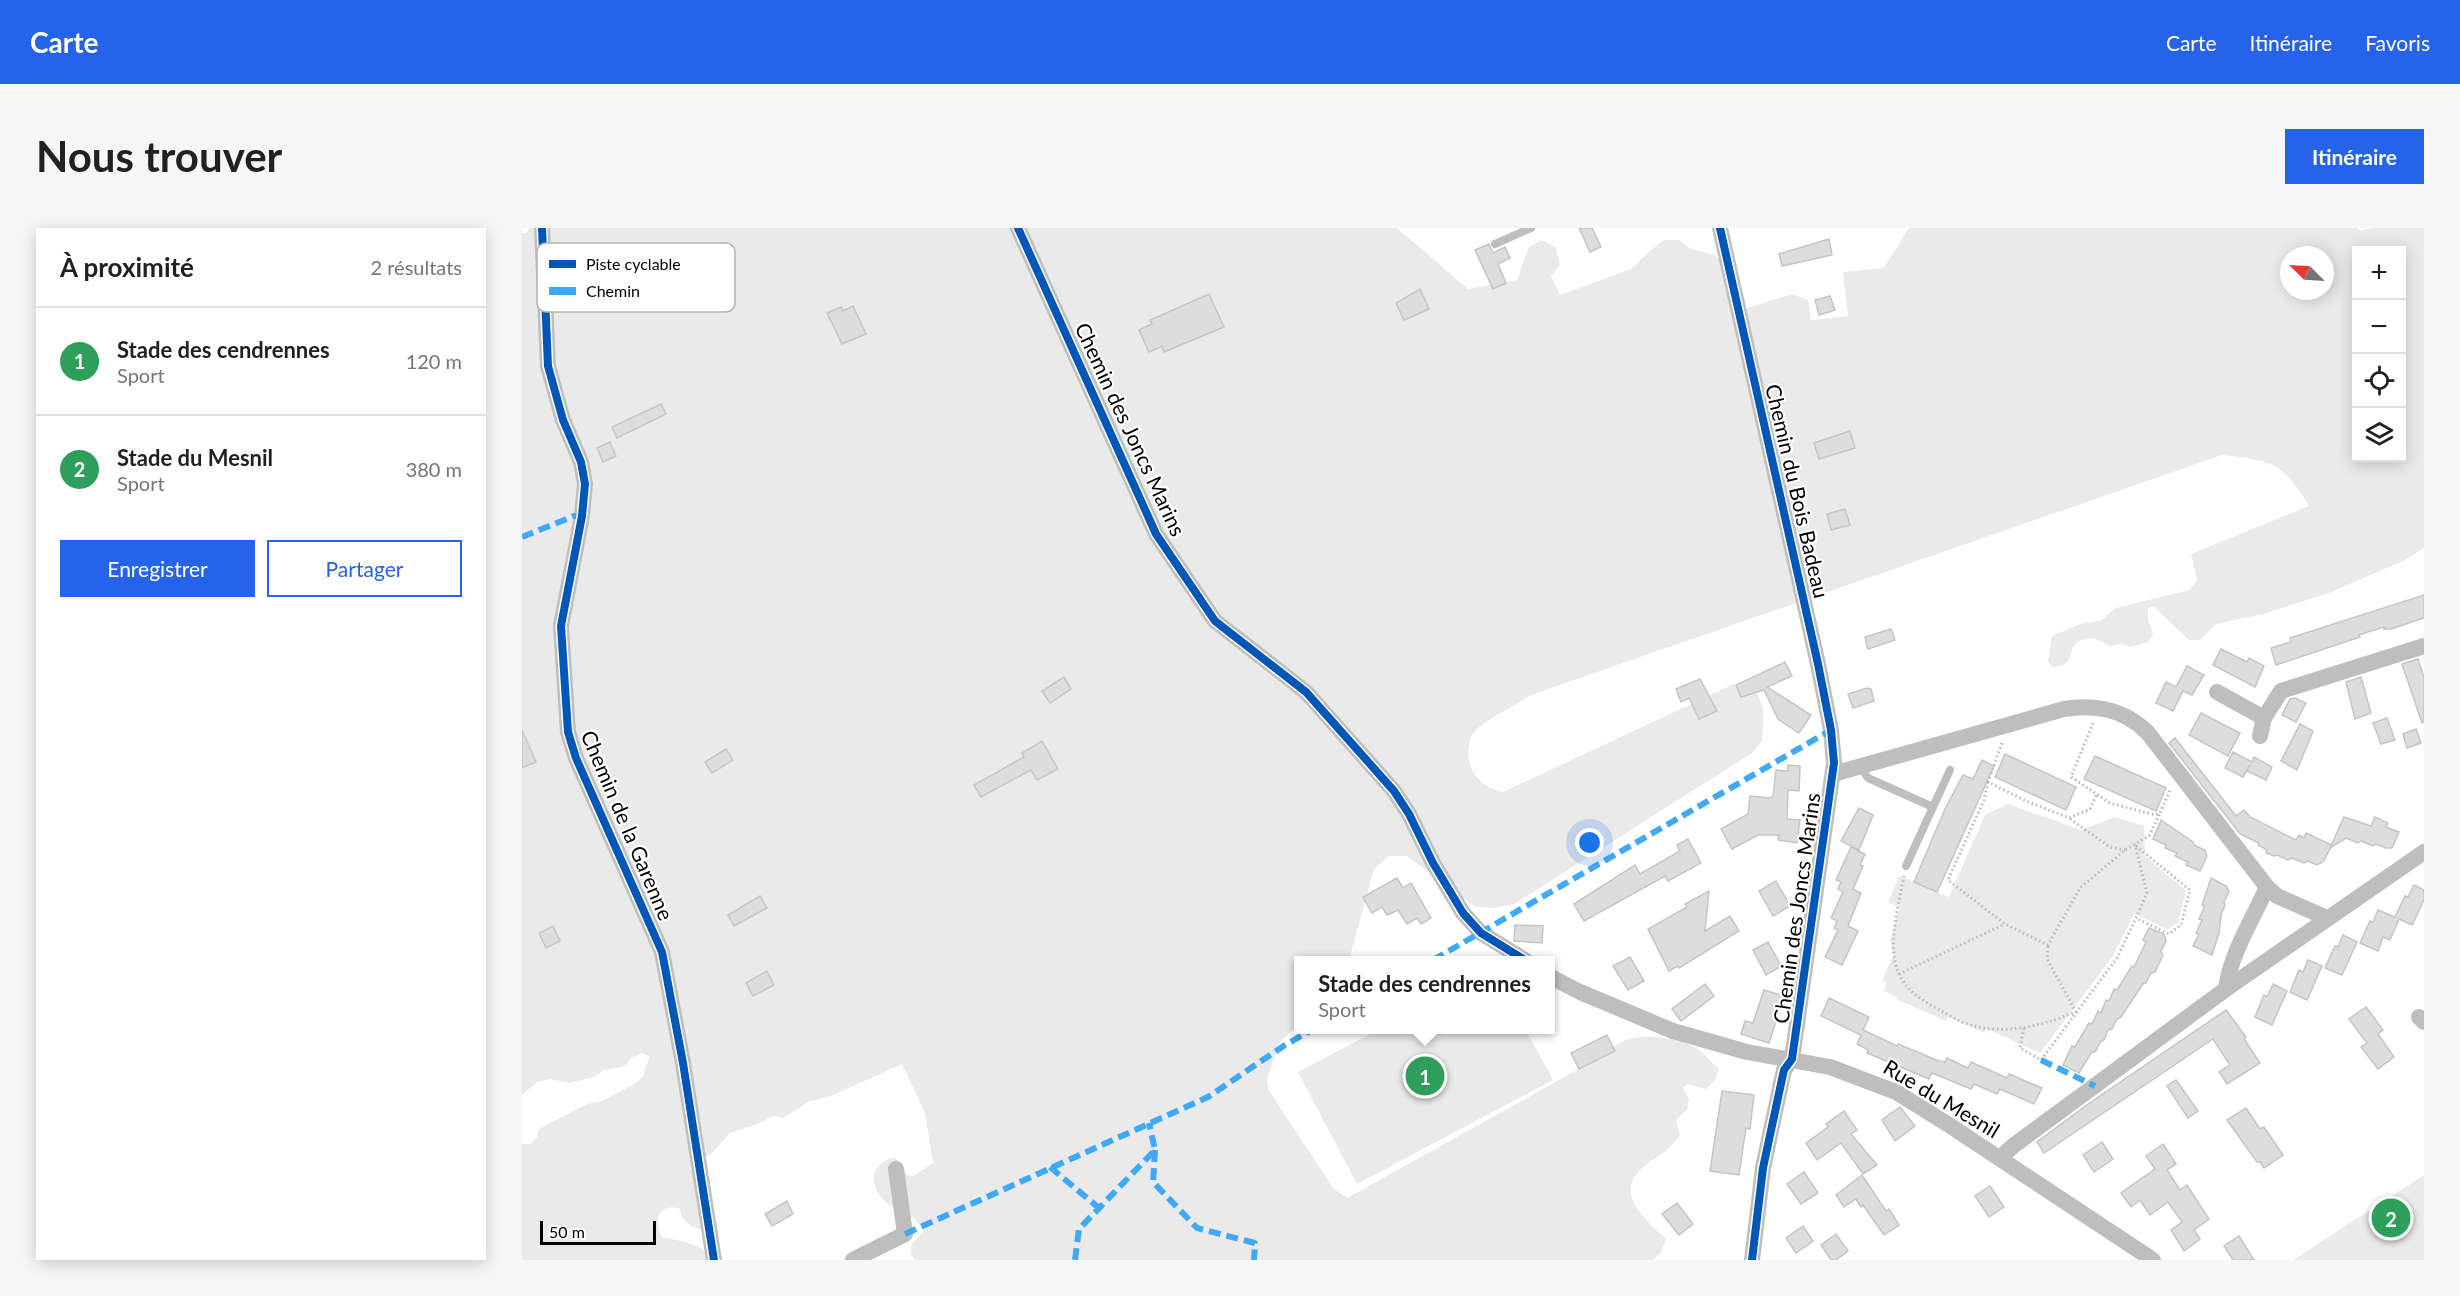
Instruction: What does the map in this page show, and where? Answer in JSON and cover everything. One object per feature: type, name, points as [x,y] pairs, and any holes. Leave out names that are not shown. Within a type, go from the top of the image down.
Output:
[{"type":"street","name":"Chemin de la Garenne","points":[[542,228],[543,243]]},
{"type":"street","name":"Chemin des Joncs Marins","points":[[1018,228],[1156,534],[1215,621],[1306,692],[1394,791],[1409,814],[1452,896],[1481,933],[1518,956]]},
{"type":"street","name":"Chemin du Bois Badeau","points":[[1720,228],[1818,664],[1831,730],[1833,768]]},
{"type":"street","name":"Chemin de la Garenne","points":[[546,312],[548,366],[562,420],[582,462],[585,484],[582,516],[561,626],[568,732],[576,758],[662,952],[683,1063],[714,1260]]},
{"type":"street","points":[[2260,736],[2264,718],[2281,691],[2424,646]]},
{"type":"street","points":[[2217,692],[2264,718]]},
{"type":"street","points":[[1833,768],[1860,766],[2064,709],[2090,705],[2100,707],[2121,714],[2139,724],[2267,887],[2277,896],[2326,918]]},
{"type":"street","name":"Chemin des Joncs Marins","points":[[1752,1260],[1763,1167],[1782,1079],[1792,1059],[1833,768]]},
{"type":"street","points":[[2000,1158],[2226,989],[2424,852]]},
{"type":"street","points":[[2226,989],[2233,963],[2267,887]]},
{"type":"street","name":"Rue du Mesnil","points":[[1555,978],[1590,997],[1674,1031],[1747,1052],[1792,1059],[1847,1072],[1896,1092],[2153,1260]]},
{"type":"street","points":[[853,1260],[905,1234],[896,1169]]},
{"type":"lane","points":[[1495,244],[1531,228]]},
{"type":"lane","points":[[1860,766],[1868,778],[1933,807]]},
{"type":"lane","points":[[1906,866],[1950,770]]},
{"type":"path","points":[[2100,707],[2071,777],[2110,803],[2155,815],[2160,813]]},
{"type":"path","points":[[2003,726],[2004,737],[1984,800],[1948,880],[2005,924],[2048,945]]},
{"type":"path","points":[[2076,1012],[2047,959],[2048,945],[2080,888],[2125,850],[2150,836],[2178,773]]},
{"type":"path","points":[[1988,782],[2026,801],[2069,818],[2110,847],[2125,850]]},
{"type":"path","points":[[2069,818],[2090,809],[2097,794]]},
{"type":"path","points":[[2024,1028],[2020,1048],[2042,1060],[2117,958],[2147,893],[2135,845]]},
{"type":"path","points":[[2135,845],[2190,890],[2181,925],[2169,934],[2136,918]]},
{"type":"path","points":[[1906,866],[1895,924],[1895,960],[1902,983],[1919,998],[1961,1022],[1990,1029],[2042,1025],[2076,1012]]},
{"type":"path","points":[[1899,974],[2005,924]]},
{"type":"shaded area","points":[[529,228],[1397,228],[1468,289],[1517,280],[1529,247],[1542,240],[1556,248],[1560,265],[1551,276],[1560,295],[1631,269],[1664,240],[1679,240],[1691,249],[1715,255],[1730,272],[1735,312],[1792,294],[1808,300],[1811,320],[1848,316],[1843,272],[1884,268],[1909,228],[2357,228],[2361,231],[2372,228],[2424,228],[2424,548],[2405,560],[2329,593],[2263,614],[2216,624],[2200,640],[2189,640],[2154,607],[2148,608],[2148,620],[2153,634],[2148,642],[2130,647],[2121,644],[2110,646],[2094,638],[2078,641],[2073,647],[2069,660],[2062,666],[2053,667],[2048,662],[2052,636],[2083,623],[2100,621],[2116,608],[2189,590],[2197,581],[2191,554],[2309,506],[2291,481],[2274,466],[2253,459],[2222,455],[1531,695],[1481,725],[1472,736],[1469,744],[1469,763],[1481,782],[1495,790],[1503,792],[1734,684],[1757,694],[1763,708],[1762,741],[1752,753],[1514,904],[1494,908],[1476,907],[1407,856],[1389,856],[1374,869],[1350,956],[1294,956],[1294,1029],[1279,1043],[1267,1079],[1268,1089],[1333,1188],[1347,1198],[1595,1060],[1626,1040],[1644,1037],[1664,1038],[1683,1042],[1702,1052],[1719,1069],[1716,1079],[1706,1089],[1687,1084],[1683,1088],[1689,1099],[1687,1109],[1676,1120],[1680,1135],[1670,1147],[1637,1173],[1632,1184],[1631,1194],[1640,1213],[1666,1239],[1661,1253],[1653,1260],[915,1260],[911,1254],[911,1244],[924,1232],[914,1218],[887,1203],[876,1190],[874,1183],[876,1170],[886,1160],[895,1157],[907,1175],[913,1176],[933,1163],[925,1113],[902,1064],[831,1096],[808,1102],[784,1118],[773,1116],[730,1133],[711,1154],[696,1162],[702,1230],[691,1226],[682,1218],[680,1209],[673,1208],[667,1208],[659,1214],[658,1225],[662,1237],[686,1242],[703,1249],[707,1260],[522,1260],[522,1144],[530,1144],[537,1137],[539,1129],[587,1104],[602,1101],[636,1083],[644,1075],[649,1056],[642,1053],[631,1058],[625,1066],[604,1070],[594,1077],[569,1083],[550,1079],[537,1082],[522,1095],[522,233],[528,232]]},
{"type":"shaded area","points":[[2008,804],[2081,830],[2115,817],[2144,826],[2145,856],[2186,891],[2178,923],[2168,929],[2134,914],[2113,956],[2040,1053],[1987,1029],[1985,1033],[1948,1017],[1946,1021],[1896,999],[1897,997],[1884,991],[1887,983],[1882,981],[1893,956],[1890,940],[1900,907],[1888,903],[1899,876],[1949,897],[1985,815]]},
{"type":"shaded area","points":[[1370,1034],[1528,1034],[1553,1080],[1357,1184],[1298,1072]]},
{"type":"shaded area","points":[[2424,1175],[2424,1260],[2293,1260]]},
{"type":"building","points":[[1579,228],[1592,228],[1601,247],[1590,252]]},
{"type":"building","points":[[1829,239],[1832,255],[1782,266],[1779,254]]},
{"type":"building","points":[[1489,244],[1493,253],[1505,247],[1510,258],[1498,264],[1506,283],[1493,289],[1475,250]]},
{"type":"building","points":[[1420,289],[1429,309],[1404,320],[1396,303]]},
{"type":"building","points":[[1209,294],[1224,327],[1164,352],[1162,346],[1149,352],[1139,330],[1152,324],[1150,320]]},
{"type":"building","points":[[1830,296],[1835,310],[1819,315],[1815,300]]},
{"type":"building","points":[[853,306],[866,334],[842,344],[827,313],[841,307],[843,311]]},
{"type":"building","points":[[661,404],[666,414],[617,438],[612,427]]},
{"type":"building","points":[[1850,431],[1855,448],[1819,459],[1814,443]]},
{"type":"building","points":[[610,442],[616,456],[603,462],[597,448]]},
{"type":"building","points":[[1845,509],[1850,525],[1831,530],[1827,514]]},
{"type":"building","points":[[2424,595],[2424,618],[2391,629],[2384,629],[2384,627],[2371,631],[2359,635],[2360,637],[2276,665],[2271,648],[2291,642],[2290,638]]},
{"type":"building","points":[[1891,629],[1895,640],[1868,649],[1865,637]]},
{"type":"building","points":[[2221,649],[2247,662],[2249,658],[2264,666],[2255,687],[2213,665]]},
{"type":"building","points":[[2418,659],[2424,677],[2424,722],[2422,723],[2402,664]]},
{"type":"building","points":[[1785,662],[1792,676],[1767,687],[1811,715],[1799,733],[1778,719],[1764,690],[1741,697],[1736,685]]},
{"type":"building","points":[[2187,666],[2204,675],[2192,695],[2183,691],[2173,711],[2156,703],[2166,682],[2176,687]]},
{"type":"building","points":[[1064,677],[1071,689],[1050,703],[1042,691]]},
{"type":"building","points":[[2361,677],[2371,713],[2355,719],[2346,682]]},
{"type":"building","points":[[1700,679],[1717,711],[1699,719],[1689,698],[1681,702],[1676,689]]},
{"type":"building","points":[[1867,688],[1871,689],[1874,701],[1853,708],[1848,694]]},
{"type":"building","points":[[2295,698],[2306,703],[2296,722],[2282,715],[2290,699]]},
{"type":"building","points":[[2201,713],[2240,733],[2228,756],[2189,735]]},
{"type":"building","points":[[2387,718],[2395,740],[2381,744],[2373,723]]},
{"type":"building","points":[[2300,724],[2313,731],[2297,770],[2281,761]]},
{"type":"building","points":[[2416,729],[2421,743],[2407,748],[2403,734]]},
{"type":"building","points":[[522,730],[536,762],[522,768]]},
{"type":"building","points":[[2175,738],[2236,816],[2244,810],[2250,817],[2296,840],[2299,835],[2304,838],[2306,833],[2332,845],[2323,862],[2317,865],[2308,861],[2304,863],[2292,858],[2288,860],[2274,856],[2266,853],[2267,850],[2258,845],[2259,843],[2240,834],[2169,743]]},
{"type":"building","points":[[1042,741],[1058,769],[1037,780],[1031,770],[981,797],[974,785],[1024,757],[1022,753]]},
{"type":"building","points":[[726,749],[733,760],[712,773],[705,762]]},
{"type":"building","points":[[2233,752],[2252,762],[2254,757],[2272,767],[2266,780],[2247,771],[2250,765],[2243,777],[2225,768]]},
{"type":"building","points":[[2005,754],[2076,787],[2066,810],[1995,777]]},
{"type":"building","points":[[2095,756],[2166,788],[2156,811],[2084,779]]},
{"type":"building","points":[[1982,760],[1994,766],[1937,892],[1914,882],[1945,809],[1963,775],[1973,779]]},
{"type":"building","points":[[1788,765],[1800,766],[1799,791],[1788,790],[1787,819],[1800,820],[1797,843],[1778,840],[1779,835],[1758,835],[1732,849],[1721,829],[1748,814],[1750,796],[1770,798],[1773,796],[1776,770],[1788,771]]},
{"type":"building","points":[[1859,808],[1873,815],[1859,850],[1841,841]]},
{"type":"building","points":[[2344,817],[2371,826],[2375,817],[2388,823],[2386,827],[2399,832],[2392,848],[2376,844],[2373,846],[2361,841],[2358,843],[2346,838],[2330,848]]},
{"type":"building","points":[[2161,820],[2194,845],[2205,850],[2207,856],[2200,871],[2186,865],[2188,862],[2175,856],[2177,853],[2153,839]]},
{"type":"building","points":[[1688,839],[1701,863],[1668,881],[1665,876],[1584,921],[1574,904],[1635,865],[1640,874],[1680,851],[1677,845]]},
{"type":"building","points":[[1851,847],[1865,854],[1860,865],[1863,866],[1853,889],[1861,893],[1848,926],[1858,931],[1842,965],[1825,957],[1838,930],[1834,928],[1837,921],[1831,918],[1843,892],[1838,889],[1841,882],[1836,880]]},
{"type":"building","points":[[1397,878],[1403,888],[1411,883],[1431,918],[1421,924],[1417,918],[1407,924],[1398,910],[1387,915],[1382,907],[1372,913],[1363,897]]},
{"type":"building","points":[[2211,878],[2226,886],[2229,891],[2224,902],[2219,933],[2212,955],[2193,946],[2199,934],[2196,933],[2202,920],[2199,919],[2205,906],[2202,905]]},
{"type":"building","points":[[1776,881],[1790,906],[1773,916],[1759,891]]},
{"type":"building","points":[[2414,885],[2424,890],[2424,900],[2412,925],[2399,919],[2390,940],[2383,937],[2378,951],[2360,943],[2378,910],[2395,917],[2405,896],[2408,897]]},
{"type":"building","points":[[1709,891],[1705,931],[1730,916],[1739,931],[1679,968],[1678,966],[1669,971],[1648,929],[1687,907],[1685,904]]},
{"type":"building","points":[[760,896],[767,908],[734,926],[728,915]]},
{"type":"building","points":[[1515,925],[1543,926],[1542,943],[1514,941]]},
{"type":"building","points":[[553,926],[560,941],[546,948],[539,933]]},
{"type":"building","points":[[2149,928],[2164,934],[2166,941],[2161,951],[2163,955],[2155,972],[2151,973],[2112,1029],[2108,1030],[2104,1040],[2100,1042],[2096,1051],[2091,1053],[2079,1073],[2063,1065],[2072,1046],[2075,1047],[2089,1023],[2092,1024],[2098,1011],[2101,1013],[2114,989],[2117,990],[2132,966],[2134,967],[2146,942],[2143,940]]},
{"type":"building","points":[[2343,935],[2357,942],[2342,975],[2325,968]]},
{"type":"building","points":[[1768,942],[1781,966],[1766,975],[1753,950]]},
{"type":"building","points":[[1630,957],[1644,981],[1628,990],[1613,966]]},
{"type":"building","points":[[2308,960],[2322,966],[2307,1000],[2290,992],[2299,970],[2303,972]]},
{"type":"building","points":[[767,971],[774,985],[753,996],[746,983]]},
{"type":"building","points":[[1705,984],[1714,996],[1681,1021],[1672,1009]]},
{"type":"building","points":[[2273,984],[2287,991],[2272,1025],[2255,1017],[2264,995],[2267,997]]},
{"type":"building","points":[[1764,990],[1784,996],[1769,1043],[1741,1034],[1745,1021],[1753,1023]]},
{"type":"building","points":[[1829,998],[1869,1017],[1863,1030],[1897,1046],[1898,1044],[1939,1061],[1945,1062],[1947,1058],[1968,1068],[1971,1062],[2007,1078],[2009,1074],[2042,1088],[2034,1104],[2000,1089],[1997,1094],[1974,1084],[1971,1089],[1932,1073],[1929,1079],[1867,1053],[1868,1050],[1857,1044],[1861,1035],[1821,1016]]},
{"type":"building","points":[[2366,1007],[2383,1030],[2378,1034],[2394,1057],[2378,1069],[2361,1047],[2367,1043],[2349,1019]]},
{"type":"building","points":[[2226,1010],[2246,1037],[2244,1039],[2260,1063],[2227,1084],[2219,1072],[2230,1065],[2213,1039],[2044,1153],[2037,1142],[2088,1104]]},
{"type":"building","points":[[1607,1035],[1615,1051],[1579,1069],[1571,1053]]},
{"type":"building","points":[[2176,1080],[2198,1111],[2188,1118],[2167,1086]]},
{"type":"building","points":[[1722,1091],[1754,1095],[1750,1129],[1746,1128],[1739,1175],[1710,1171]]},
{"type":"building","points":[[1900,1107],[1915,1126],[1895,1141],[1882,1120]]},
{"type":"building","points":[[2246,1108],[2260,1129],[2264,1127],[2283,1155],[2264,1168],[2260,1162],[2257,1162],[2227,1120]]},
{"type":"building","points":[[1844,1111],[1857,1130],[1851,1134],[1877,1165],[1863,1174],[1841,1143],[1817,1160],[1806,1143],[1828,1127],[1826,1124]]},
{"type":"building","points":[[2102,1142],[2113,1159],[2094,1172],[2083,1155]]},
{"type":"building","points":[[2163,1144],[2176,1164],[2167,1170],[2180,1190],[2187,1185],[2209,1219],[2194,1230],[2200,1239],[2184,1251],[2171,1230],[2182,1222],[2168,1202],[2150,1215],[2140,1200],[2131,1207],[2121,1193],[2155,1169],[2146,1156]]},
{"type":"building","points":[[1804,1172],[1818,1193],[1801,1204],[1787,1184]]},
{"type":"building","points":[[1862,1175],[1886,1211],[1889,1209],[1899,1225],[1884,1235],[1863,1205],[1861,1207],[1856,1199],[1844,1207],[1836,1195]]},
{"type":"building","points":[[1990,1186],[2004,1207],[1989,1217],[1975,1196]]},
{"type":"building","points":[[787,1201],[793,1214],[772,1226],[765,1214]]},
{"type":"building","points":[[1677,1203],[1693,1224],[1679,1235],[1662,1214]]},
{"type":"building","points":[[1803,1226],[1813,1241],[1796,1253],[1786,1238]]},
{"type":"building","points":[[1836,1234],[1848,1251],[1836,1260],[1831,1260],[1821,1245]]},
{"type":"building","points":[[2239,1236],[2254,1260],[2233,1260],[2224,1246]]},
{"type":"marked path","points":[[522,537],[574,516],[582,516]]},
{"type":"marked path","points":[[1440,956],[1831,730]]},
{"type":"marked path","points":[[905,1234],[1208,1097],[1305,1034]]},
{"type":"marked path","points":[[2041,1060],[2095,1086]]},
{"type":"marked path","points":[[1075,1260],[1079,1229],[1155,1150],[1149,1123]]},
{"type":"marked path","points":[[1155,1150],[1153,1182],[1197,1228],[1255,1243],[1254,1260]]},
{"type":"marked path","points":[[1050,1167],[1099,1208]]},
{"type":"cycle path","points":[[542,228],[543,243]]},
{"type":"cycle path","points":[[1018,228],[1156,534],[1215,621],[1306,692],[1394,791],[1463,913],[1481,933],[1518,956]]},
{"type":"cycle path","points":[[1720,228],[1818,664],[1831,730],[1834,763],[1792,1059],[1784,1070],[1763,1168],[1752,1260]]},
{"type":"cycle path","points":[[546,312],[548,366],[563,420],[581,462],[585,484],[582,516],[561,626],[568,732],[576,758],[662,952],[683,1063],[714,1260]]},
{"type":"place","name":"Stade des cendrennes","points":[[1425,1076]]},
{"type":"place","name":"Stade du Mesnil","points":[[2391,1218]]}]
